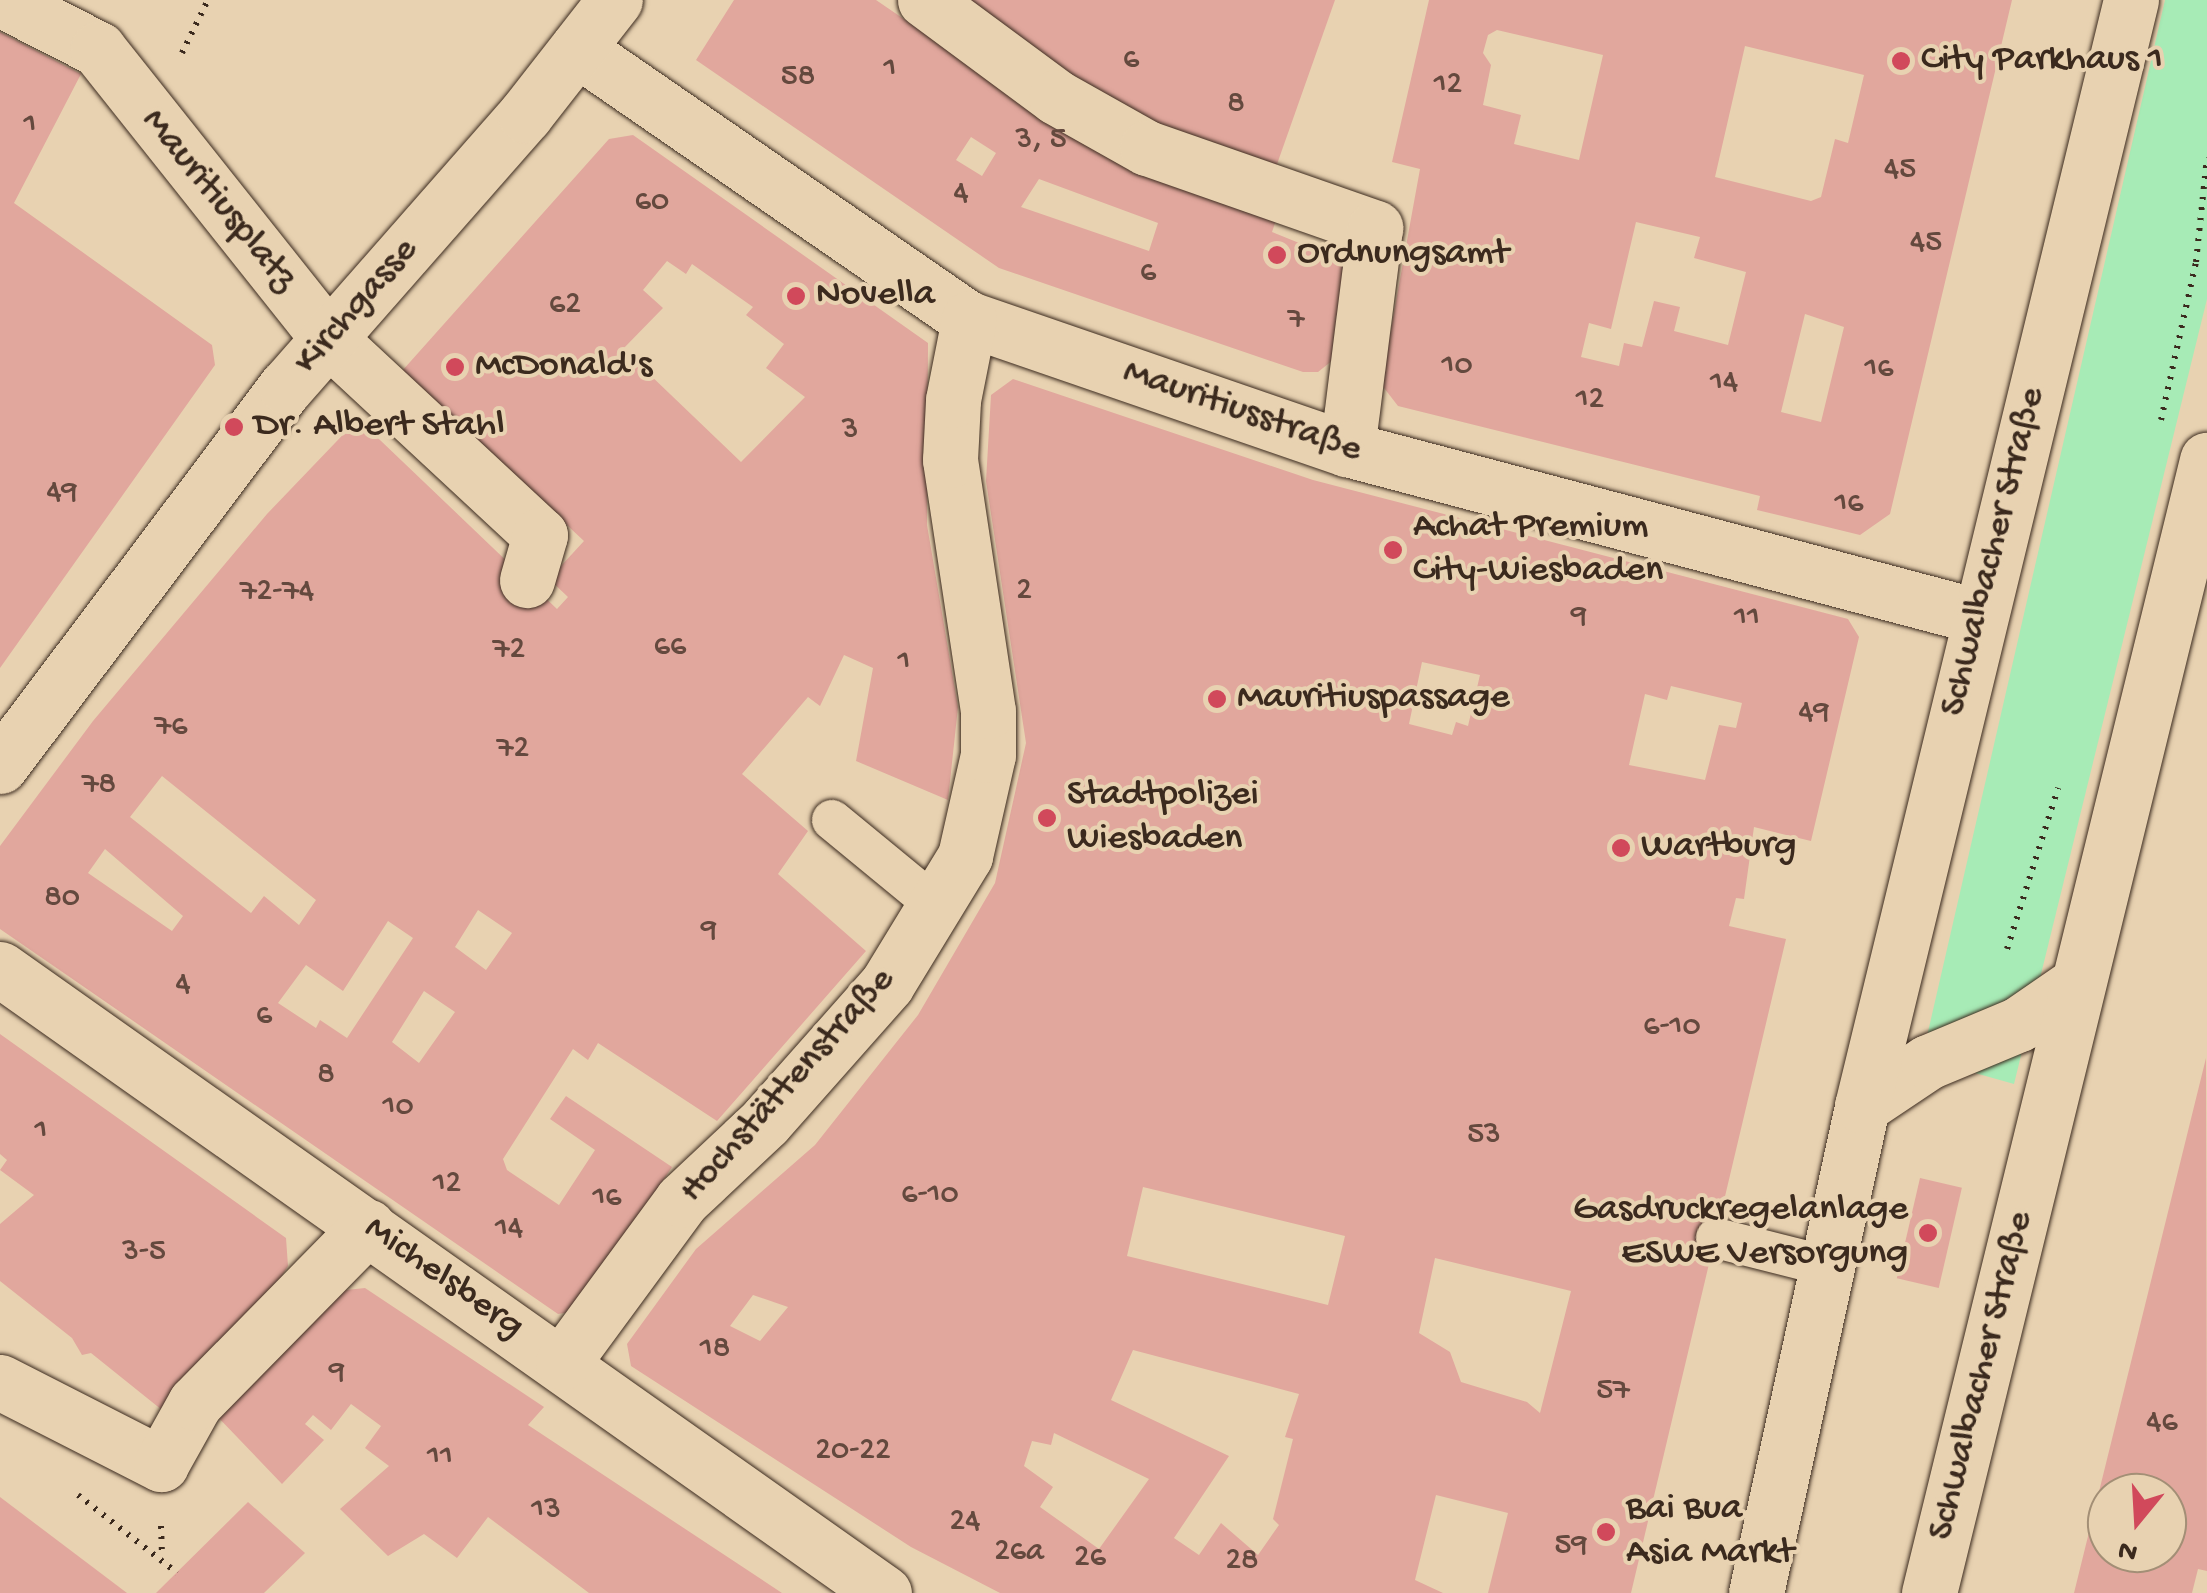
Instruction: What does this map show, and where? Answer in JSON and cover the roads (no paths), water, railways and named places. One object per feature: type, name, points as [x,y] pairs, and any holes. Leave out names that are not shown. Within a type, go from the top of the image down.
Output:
[{"type":"street","name":"Mauritiusplatz","points":[[2,0],[98,49],[329,339],[540,536],[528,580]]},
{"type":"street","name":"Kirchgasse","points":[[0,766],[329,339],[615,0]]},
{"type":"street","points":[[925,0],[1056,96],[1147,148],[1374,228],[1347,450]]},
{"type":"street","name":"Schwalbacher Straße","points":[[1756,1593],[1862,1106],[1977,616],[2131,0]]},
{"type":"street","name":"Mauritiusstraße","points":[[577,49],[970,319],[1347,450],[1977,616]]},
{"type":"street","name":"Hochstättenstraße","points":[[564,1362],[682,1200],[766,1122],[850,1026],[939,908],[966,856],[988,755],[988,711],[950,460],[953,400],[970,319]]},
{"type":"street","name":"Schwalbacher Straße","points":[[1930,1593],[2207,460]]},
{"type":"street","name":"Michelsberg","points":[[0,969],[564,1362],[884,1593]]},
{"type":"street","points":[[1862,1106],[1928,1062],[2018,1024],[2077,984]]},
{"type":"street","points":[[0,1382],[160,1464],[195,1403],[368,1228]]},
{"type":"lane","points":[[832,820],[939,908]]},
{"type":"lane","points":[[1716,1238],[1827,1266]]},
{"type":"place","name":"City Parkhaus 1","points":[[1901,61]]},
{"type":"place","name":"Ordnungsamt","points":[[1277,255]]},
{"type":"place","name":"Novella","points":[[796,296]]},
{"type":"place","name":"McDonald's","points":[[455,367]]},
{"type":"place","name":"Dr. Albert Stahl","points":[[234,427]]},
{"type":"place","name":"Achat Premium City-Wiesbaden","points":[[1393,550]]},
{"type":"place","name":"Mauritiuspassage","points":[[1217,699]]},
{"type":"place","name":"Stadtpolizei Wiesbaden","points":[[1047,818]]},
{"type":"place","name":"Wartburg","points":[[1621,848]]},
{"type":"place","name":"Gasdruckregelanlage ESWE Versorgung","points":[[1928,1233]]},
{"type":"place","name":"Bai Bua Asia Markt","points":[[1606,1532]]}]
